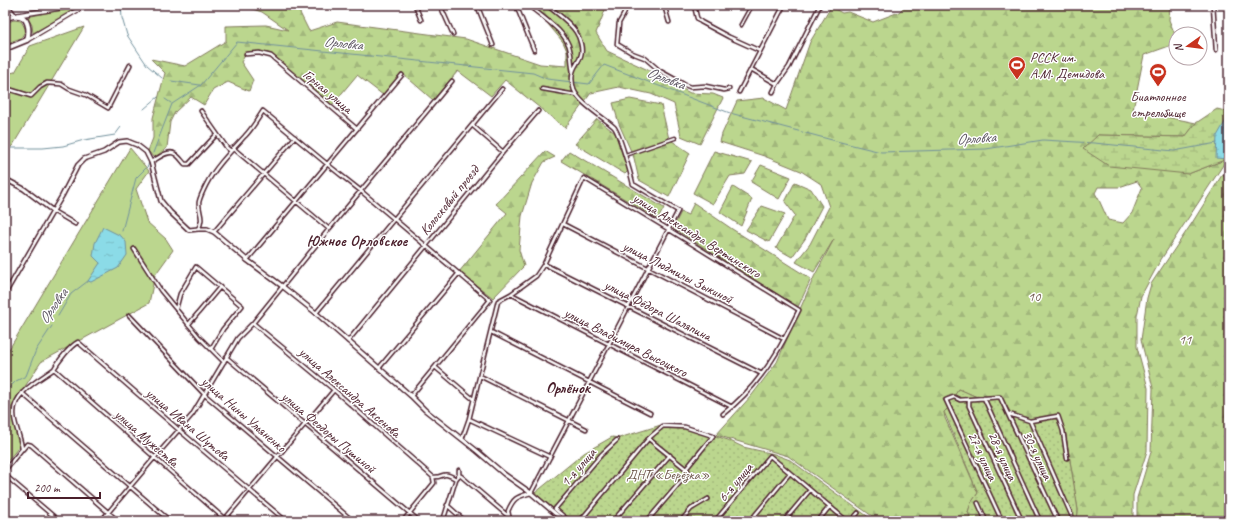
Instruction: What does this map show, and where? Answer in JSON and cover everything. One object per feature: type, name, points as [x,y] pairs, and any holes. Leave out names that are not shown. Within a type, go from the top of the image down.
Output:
[{"type":"main road","points":[[5,18],[78,5]]},
{"type":"main road","points":[[5,49],[27,40],[86,5]]},
{"type":"main road","points":[[16,15],[25,20],[28,24],[29,30],[27,40]]},
{"type":"street","points":[[7,5],[16,15]]},
{"type":"street","points":[[415,5],[421,20]]},
{"type":"street","points":[[440,5],[453,34]]},
{"type":"street","points":[[477,5],[493,45]]},
{"type":"street","points":[[516,5],[534,50]]},
{"type":"street","points":[[528,5],[565,37],[570,49],[570,64],[573,72]]},
{"type":"street","points":[[531,494],[678,211],[633,184],[616,128],[577,95],[572,85],[573,72],[581,56],[580,41],[576,32],[547,5]]},
{"type":"street","points":[[626,5],[624,14],[619,24],[617,44],[632,53],[645,58],[660,71],[685,86],[705,86],[724,90],[728,89]]},
{"type":"street","points":[[667,5],[664,8],[669,22]]},
{"type":"street","points":[[694,5],[697,18],[701,22],[760,51]]},
{"type":"street","points":[[741,25],[752,5]]},
{"type":"street","points":[[739,92],[784,5]]},
{"type":"street","points":[[773,92],[789,67],[820,5]]},
{"type":"street","points":[[1213,5],[1216,50]]},
{"type":"street","name":"Горная улица","points":[[246,54],[259,53],[271,56],[357,129],[247,260]]},
{"type":"street","points":[[5,88],[30,96],[47,83],[61,84],[69,89],[86,95],[108,108],[130,65]]},
{"type":"street","points":[[751,69],[777,84]]},
{"type":"street","points":[[357,129],[402,76]]},
{"type":"street","points":[[101,521],[192,415],[238,338],[280,291],[282,286],[328,229],[362,191],[452,81]]},
{"type":"street","points":[[316,313],[502,89]]},
{"type":"street","points":[[542,90],[577,95]]},
{"type":"street","points":[[201,111],[227,148],[232,149],[328,229]]},
{"type":"street","points":[[198,229],[202,218],[199,202],[207,183],[232,149],[254,126],[263,111],[362,191],[490,300],[411,396]]},
{"type":"street","name":"Колосковый проезд","points":[[348,341],[538,111]]},
{"type":"street","points":[[472,125],[503,152]]},
{"type":"street","points":[[151,162],[167,154],[174,153],[185,164],[189,164],[217,134]]},
{"type":"street","points":[[214,232],[295,137]]},
{"type":"street","points":[[625,155],[675,138]]},
{"type":"street","points":[[5,294],[62,196],[78,165],[84,159],[104,152],[122,141],[130,141],[146,152],[151,162],[161,201],[189,230],[198,229],[214,232],[247,260],[316,313],[425,410],[564,521]]},
{"type":"street","name":"улица Александра Вертинского","points":[[563,224],[584,178],[799,310],[784,338]]},
{"type":"street","points":[[5,179],[24,189],[53,211],[75,224]]},
{"type":"street","points":[[462,439],[469,419],[498,301],[511,294],[536,276],[544,264],[563,224]]},
{"type":"street","name":"улица Людмилы Зыкиной","points":[[563,224],[784,338]]},
{"type":"street","points":[[134,249],[161,291],[188,325],[224,362]]},
{"type":"street","name":"улица Фёдора Шаляпина","points":[[544,264],[762,374]]},
{"type":"street","points":[[176,309],[180,294],[196,267],[242,306],[223,329],[211,349]]},
{"type":"street","points":[[379,368],[459,273]]},
{"type":"street","points":[[188,325],[220,287]]},
{"type":"street","name":"улица Владимира Высоцкого","points":[[511,294],[732,407]]},
{"type":"street","name":"улица Нины Ульяненко","points":[[129,315],[205,395],[353,521]]},
{"type":"street","name":"улица Александра Аксенова","points":[[253,323],[334,390],[433,477]]},
{"type":"street","points":[[491,332],[650,413]]},
{"type":"street","points":[[723,414],[732,407],[762,374],[784,338]]},
{"type":"street","name":"улица Ивана Шутова","points":[[54,369],[74,344],[78,342],[286,521]]},
{"type":"street","name":"улица Феодоры Пушиной","points":[[226,357],[419,521]]},
{"type":"street","points":[[435,367],[474,399]]},
{"type":"street","points":[[22,449],[14,415],[18,400],[22,393],[54,369]]},
{"type":"street","name":"улица Мужества","points":[[54,369],[225,520]]},
{"type":"street","points":[[480,376],[586,429]]},
{"type":"street","points":[[225,520],[334,390]]},
{"type":"street","points":[[22,393],[170,521]]},
{"type":"street","name":"27-я улица","points":[[969,400],[960,400],[954,397],[946,400],[1002,521]]},
{"type":"street","name":"30-я улица","points":[[984,398],[1000,397],[1058,521]]},
{"type":"street","points":[[969,400],[984,398],[1040,521]]},
{"type":"street","name":"28-я улица","points":[[969,400],[969,406],[1022,521]]},
{"type":"street","points":[[1008,414],[1030,421],[1058,416],[1063,431],[1067,458]]},
{"type":"street","points":[[469,419],[550,457]]},
{"type":"street","points":[[1030,421],[1074,521]]},
{"type":"street","points":[[580,521],[649,439],[663,426],[685,428],[713,436],[686,469]]},
{"type":"street","points":[[647,521],[689,472],[649,439]]},
{"type":"street","name":"1-я улица","points":[[569,521],[555,509],[601,455],[617,440]]},
{"type":"street","points":[[5,470],[22,449],[29,444],[118,521]]},
{"type":"street","points":[[613,521],[670,455]]},
{"type":"street","name":"6-я улица","points":[[716,521],[770,456],[790,473]]},
{"type":"street","points":[[443,521],[456,479],[459,476],[459,470]]},
{"type":"street","points":[[750,521],[790,473],[847,521]]},
{"type":"street","points":[[5,474],[59,521]]},
{"type":"street","points":[[403,521],[434,483],[433,477],[448,474],[456,479]]},
{"type":"street","points":[[459,476],[461,476],[509,516]]},
{"type":"street","points":[[784,521],[810,490]]},
{"type":"street","points":[[509,516],[508,511],[513,500],[518,496],[531,494]]},
{"type":"street","points":[[681,521],[691,509],[708,500]]},
{"type":"street","points":[[978,503],[986,521]]},
{"type":"street","points":[[447,505],[465,521]]},
{"type":"street","points":[[818,521],[830,506]]},
{"type":"street","points":[[851,521],[858,514]]},
{"type":"street","points":[[504,521],[509,516]]},
{"type":"green space","points":[[84,5],[33,33],[32,25],[27,17]]},
{"type":"green space","points":[[240,5],[296,5],[309,31],[337,22],[466,39],[540,64],[567,66],[567,51],[563,42],[532,5],[607,5],[596,33],[607,51],[646,69],[690,93],[713,94],[723,98],[700,144],[681,136],[674,104],[651,94],[619,87],[591,93],[565,128],[505,80],[491,96],[458,71],[433,100],[402,73],[383,95],[357,75],[332,105],[271,54],[260,51],[246,54],[241,62],[253,80],[249,91],[228,82],[213,90],[204,105],[191,97],[175,112],[170,122],[167,148],[154,158],[148,151],[153,138],[153,118],[165,73],[151,59],[185,66],[226,41],[226,26],[266,25],[288,30],[262,12]]},
{"type":"green space","name":"10","points":[[906,5],[1170,5],[1169,20],[1171,26],[1168,26],[1168,46],[1144,55],[1133,110],[1196,123],[1185,137],[1098,135],[1188,174],[1227,159],[1160,261],[1141,296],[1137,316],[1137,347],[1148,388],[1147,451],[1133,495],[1133,521],[1077,521],[1078,510],[1065,430],[1039,419],[1033,420],[1011,413],[986,397],[977,397],[959,389],[954,396],[951,395],[943,399],[948,408],[944,412],[945,418],[978,493],[971,503],[968,512],[972,521],[879,521],[788,456],[716,435],[752,395],[777,362],[814,277],[834,239],[814,272],[796,262],[810,244],[829,207],[821,184],[801,171],[764,156],[720,142],[722,134],[737,101],[764,98],[786,110],[810,42],[831,7],[842,13],[848,12],[873,22],[899,12]],"holes":[[[1137,181],[1142,188],[1132,213],[1123,223],[1108,220],[1095,193],[1098,187],[1119,187]]]},
{"type":"green space","points":[[14,20],[21,21],[26,30],[21,38],[5,44],[5,23]]},
{"type":"green space","points":[[84,27],[13,145],[5,152],[5,74],[15,72],[30,46]]},
{"type":"green space","points":[[630,99],[661,105],[669,139],[690,153],[669,197],[639,180],[634,158],[619,124],[613,103]]},
{"type":"green space","points":[[1217,109],[1229,112],[1229,153],[1227,159],[1188,174],[1109,166],[1083,149],[1098,135],[1185,137],[1196,123]]},
{"type":"green space","points":[[597,119],[615,133],[628,171],[625,174],[575,144]]},
{"type":"green space","points":[[130,148],[149,171],[136,189],[147,222],[166,239],[173,250],[155,275],[149,303],[41,362],[11,408],[23,442],[5,464],[5,356]]},
{"type":"green space","points":[[545,151],[555,157],[544,162],[532,183],[522,216],[519,250],[524,266],[493,298],[459,272],[507,213],[496,204]]},
{"type":"green space","points":[[569,151],[664,208],[658,219],[561,161]]},
{"type":"green space","points":[[714,151],[752,162],[745,174],[730,176],[713,204],[693,193]]},
{"type":"green space","points":[[761,165],[791,177],[779,199],[751,182]]},
{"type":"green space","name":"11","points":[[1229,173],[1229,521],[1137,521],[1137,498],[1151,452],[1153,388],[1141,340],[1147,298],[1151,284],[1222,175]]},
{"type":"green space","points":[[795,182],[811,189],[822,206],[805,239],[792,257],[776,248],[795,215],[785,202]]},
{"type":"green space","points":[[733,187],[752,199],[741,226],[720,212]]},
{"type":"green space","points":[[694,203],[811,279],[798,307],[673,228],[681,212],[688,215]]},
{"type":"green space","points":[[762,206],[785,214],[769,242],[746,230]]},
{"type":"green space","points":[[959,389],[977,397],[1000,395],[1011,413],[1033,420],[1059,414],[1065,430],[1078,510],[1077,521],[972,521],[968,512],[971,503],[978,493],[944,412],[948,408],[943,399],[954,396]]},
{"type":"green space","name":"ДНТ «Берёзка»","points":[[661,425],[685,426],[728,440],[743,447],[774,454],[790,460],[874,521],[569,521],[535,493],[584,453],[612,437],[619,438]]},
{"type":"water","points":[[1229,115],[1229,153],[1227,159],[1216,158],[1217,136]]},
{"type":"water","points":[[103,227],[121,236],[126,242],[127,255],[118,268],[91,282],[88,281],[100,263],[93,256],[95,243]]},
{"type":"waterway","points":[[121,5],[122,18],[127,35],[147,65],[162,78]]},
{"type":"waterway","name":"Орловка","points":[[153,153],[172,104],[201,85],[237,42],[533,73],[547,79],[589,84],[604,65],[730,113],[881,152],[986,149],[1043,140],[1094,143],[1174,151],[1217,143]]},
{"type":"waterway","points":[[171,81],[200,85]]},
{"type":"waterway","points":[[144,109],[158,97]]},
{"type":"waterway","points":[[165,99],[171,103]]},
{"type":"waterway","points":[[5,148],[43,148],[63,146],[84,140],[115,135],[121,127]]},
{"type":"waterway","name":"Орловка","points":[[122,231],[136,178],[148,166],[149,161]]},
{"type":"waterway","name":"Орловка","points":[[58,316],[71,294],[88,281]]},
{"type":"waterway","name":"Орловка","points":[[5,392],[16,381],[26,376],[36,350],[52,326]]},
{"type":"waterway","name":"Орловка","points":[[5,441],[5,450]]},
{"type":"place","name":"РССК им. А.М. Демидова","points":[[1017,80]]},
{"type":"place","name":"Биатлонное стрельбище","points":[[1158,87]]},
{"type":"district","name":"Южное Орловское","points":[[357,240]]},
{"type":"district","name":"Орлёнок","points":[[568,387]]}]
